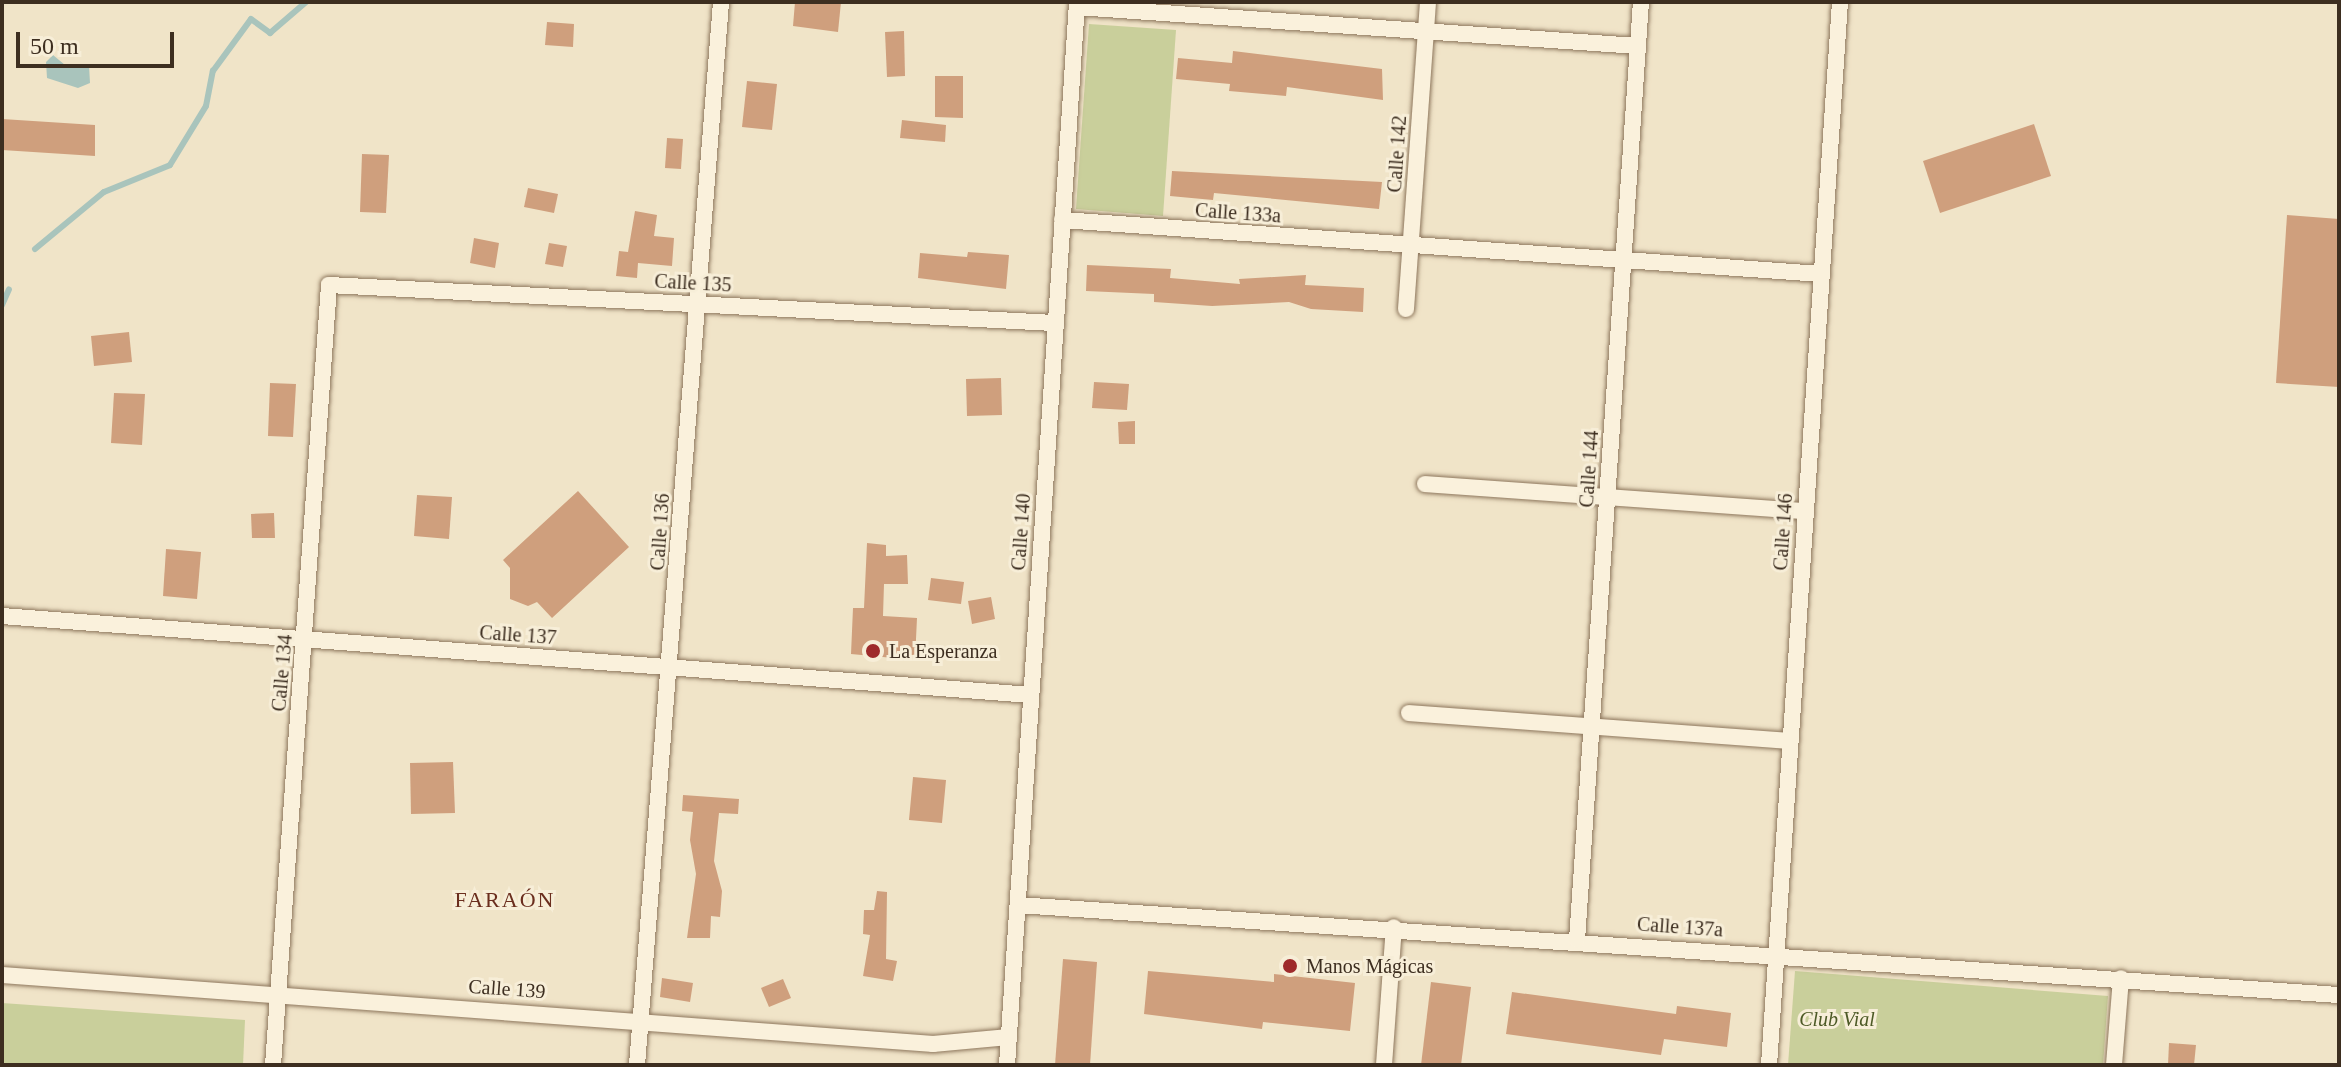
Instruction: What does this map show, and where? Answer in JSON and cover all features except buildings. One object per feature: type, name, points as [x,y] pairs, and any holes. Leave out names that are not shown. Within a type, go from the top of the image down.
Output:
[{"type":"street","name":"Calle 136","points":[[637,1065],[721,2]]},
{"type":"street","name":"Calle 142","points":[[1406,309],[1428,2]]},
{"type":"street","name":"Calle 144","points":[[1577,940],[1641,2]]},
{"type":"street","name":"Calle 146","points":[[1769,1065],[1774,954],[1840,2]]},
{"type":"street","points":[[1077,4],[1638,46]]},
{"type":"street","name":"Calle 140","points":[[1007,1065],[1077,4]]},
{"type":"street","name":"Calle 133a","points":[[1062,220],[1821,274]]},
{"type":"street","name":"Calle 135","points":[[329,285],[1055,323]]},
{"type":"street","name":"Calle 134","points":[[273,1065],[329,285]]},
{"type":"street","points":[[1425,484],[1805,511]]},
{"type":"street","name":"Calle 137","points":[[2,616],[1031,695]]},
{"type":"street","points":[[1409,713],[1789,741]]},
{"type":"street","name":"Calle 137a","points":[[1018,905],[1394,927],[2339,995]]},
{"type":"street","points":[[1384,1065],[1394,927]]},
{"type":"street","name":"Calle 139","points":[[2,975],[276,992],[933,1044],[1009,1037]]},
{"type":"street","points":[[2114,1065],[2121,978]]},
{"type":"green space","points":[[1089,24],[1176,30],[1163,216],[1076,209]]},
{"type":"green space","name":"Club Vial","points":[[1795,971],[2108,996],[2103,1065],[1788,1065]]},
{"type":"green space","points":[[2,1003],[245,1020],[243,1065],[2,1065]]},
{"type":"water","points":[[53,55],[65,65],[89,65],[90,83],[78,88],[47,78],[46,62]]},
{"type":"waterway","points":[[35,249],[104,192],[170,165],[206,106],[213,71],[251,19],[270,33],[306,2]]},
{"type":"waterway","points":[[2,305],[9,289]]},
{"type":"place","name":"La Esperanza","points":[[873,651]]},
{"type":"place","name":"Manos Mágicas","points":[[1290,966]]},
{"type":"district","name":"FARAÓN","points":[[505,900]]}]
